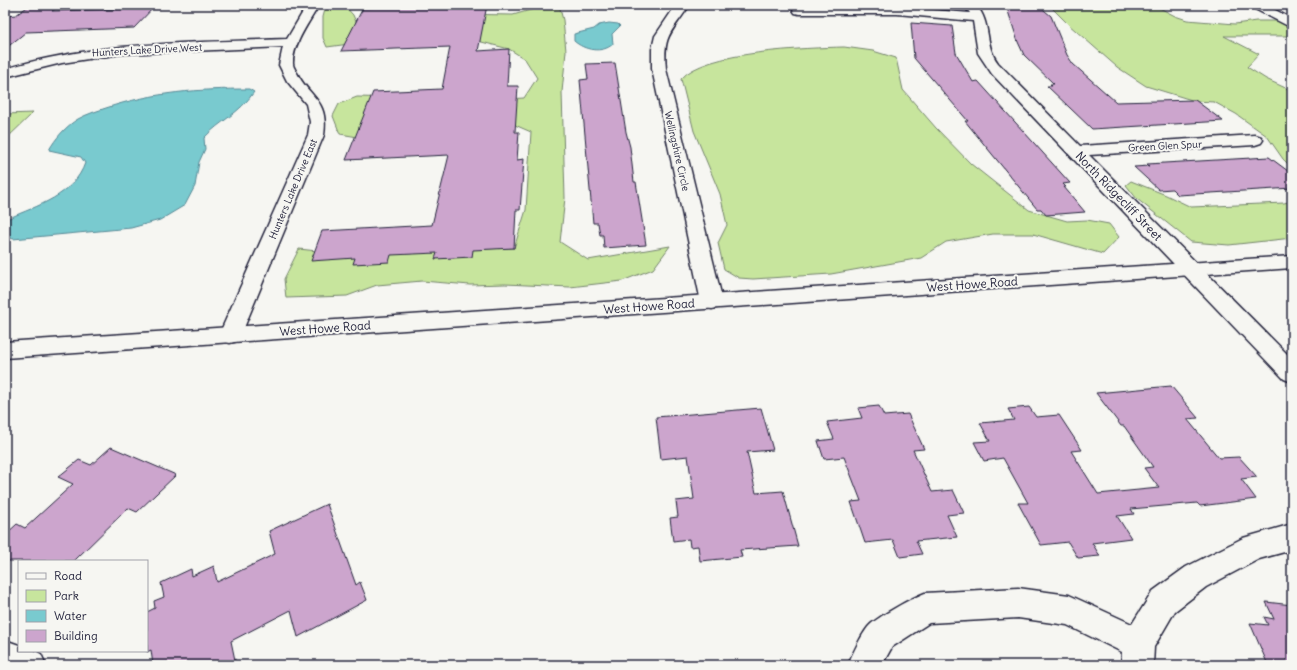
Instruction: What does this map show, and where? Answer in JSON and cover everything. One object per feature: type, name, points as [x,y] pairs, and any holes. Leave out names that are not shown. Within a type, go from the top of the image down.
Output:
[{"type":"street","name":"Hunters Lake Drive East","points":[[230,335],[316,135],[318,122],[313,103],[294,81],[286,65],[290,43],[313,5]]},
{"type":"street","name":"Wellingshire Circle","points":[[682,5],[681,9],[661,34],[658,52],[659,69],[712,302]]},
{"type":"street","points":[[1257,5],[1292,24]]},
{"type":"street","points":[[799,10],[841,9],[912,11],[958,16],[974,11]]},
{"type":"street","name":"North Ridgecliff Street","points":[[974,11],[982,29],[983,48],[991,63],[1292,373]]},
{"type":"street","name":"Hunters Lake Drive West","points":[[5,73],[53,60],[95,52],[290,43]]},
{"type":"street","name":"Green Glen Spur","points":[[1075,151],[1255,140]]},
{"type":"street","name":"West Howe Road","points":[[5,350],[1292,262]]},
{"type":"street","points":[[864,665],[881,636],[925,608],[1018,603],[1069,610],[1138,654],[1164,602],[1196,577],[1253,547],[1292,537]]},
{"type":"street","points":[[5,656],[30,665]]},
{"type":"green space","points":[[344,5],[353,15],[356,22],[448,14],[513,15],[534,9],[536,5],[559,5],[563,20],[566,51],[562,92],[565,198],[560,242],[588,260],[670,246],[653,269],[622,281],[570,287],[505,284],[470,285],[422,281],[377,285],[347,296],[286,298],[284,279],[299,249],[335,253],[514,248],[526,210],[531,132],[515,125],[467,126],[364,138],[340,134],[333,116],[339,104],[357,97],[490,100],[524,98],[537,78],[525,59],[509,49],[462,37],[364,42],[327,47],[323,38],[323,17],[326,6]]},
{"type":"green space","points":[[1049,5],[1154,5],[1175,16],[1187,20],[1235,24],[1256,21],[1283,21],[1292,27],[1292,36],[1224,36],[1259,54],[1247,67],[1266,79],[1292,91],[1292,168],[1283,159],[1267,136],[1236,114],[1214,102],[1195,101],[1146,86],[1117,67],[1068,24]]},
{"type":"green space","points":[[844,47],[873,51],[896,58],[903,90],[936,128],[971,164],[1029,210],[1067,221],[1087,220],[1109,224],[1119,237],[1103,254],[1033,234],[993,234],[946,242],[921,258],[831,274],[753,279],[739,278],[724,269],[718,243],[727,225],[720,194],[694,131],[681,79],[693,70],[711,62],[733,57],[782,50]]},
{"type":"green space","points":[[33,113],[5,140],[5,114]]},
{"type":"green space","points":[[1131,181],[1191,207],[1284,203],[1292,201],[1292,238],[1229,245],[1191,242],[1137,199],[1126,185]]},
{"type":"water","points":[[609,23],[618,24],[620,26],[612,34],[613,44],[609,47],[593,50],[583,47],[574,41],[574,34],[594,29],[599,25]]},
{"type":"water","points":[[249,89],[254,92],[248,100],[204,138],[205,149],[199,162],[195,186],[185,205],[160,220],[131,228],[13,239],[5,235],[5,223],[9,218],[53,198],[64,191],[80,174],[85,163],[81,157],[49,150],[61,133],[78,119],[124,103],[159,95],[177,92]]},
{"type":"building","points":[[30,5],[60,5],[52,11],[124,9],[128,5],[156,5],[134,28],[26,32],[5,49],[5,16],[16,15]]},
{"type":"building","points":[[430,5],[487,5],[478,51],[509,49],[507,86],[518,86],[515,132],[519,132],[517,160],[524,159],[520,210],[516,210],[514,248],[473,250],[472,257],[435,259],[437,253],[391,255],[389,262],[353,264],[355,258],[311,261],[322,231],[432,225],[449,155],[346,160],[373,92],[442,89],[450,47],[341,51],[363,8]]},
{"type":"building","points":[[1006,5],[1038,5],[1051,16],[1067,55],[1073,64],[1116,102],[1195,100],[1223,121],[1092,129],[1047,86],[1052,86],[1050,84],[1054,84],[1024,55],[1018,42]]},
{"type":"building","points":[[911,23],[952,26],[956,53],[973,82],[978,81],[1070,183],[1063,184],[1066,187],[1064,187],[1085,212],[1046,215],[1041,209],[1037,209],[965,121],[968,121],[914,58]]},
{"type":"building","points":[[615,63],[626,132],[630,147],[634,182],[636,182],[646,245],[604,248],[603,235],[600,235],[598,223],[593,223],[580,80],[588,79],[586,64]]},
{"type":"building","points":[[1269,157],[1292,174],[1292,188],[1178,195],[1172,189],[1159,190],[1134,167],[1149,166],[1147,164]]},
{"type":"building","points":[[1171,386],[1198,418],[1187,419],[1219,458],[1239,457],[1257,477],[1241,479],[1256,499],[1200,506],[1197,503],[1131,509],[1134,514],[1117,516],[1131,538],[1092,543],[1100,556],[1078,558],[1068,542],[1041,545],[1018,503],[1028,503],[1003,458],[984,461],[974,442],[990,441],[980,423],[1014,420],[1008,409],[1029,407],[1036,417],[1059,415],[1082,450],[1071,451],[1098,494],[1159,488],[1144,468],[1153,467],[1124,426],[1121,426],[1096,393]]},
{"type":"building","points":[[879,406],[884,416],[908,414],[924,449],[913,450],[932,492],[953,490],[964,513],[947,515],[957,537],[916,541],[922,554],[900,557],[893,540],[865,543],[851,502],[861,501],[844,457],[824,459],[818,441],[834,439],[827,422],[862,418],[858,408]]},
{"type":"building","points":[[761,408],[773,450],[747,452],[756,493],[783,491],[798,546],[740,550],[742,557],[700,561],[698,546],[690,547],[689,539],[673,541],[670,518],[678,517],[676,501],[694,499],[688,456],[661,459],[656,417]]},
{"type":"building","points":[[111,447],[176,475],[137,512],[128,508],[75,560],[5,561],[5,535],[17,524],[25,528],[73,484],[58,477],[79,460],[91,465]]},
{"type":"building","points":[[327,504],[356,585],[360,582],[367,600],[298,637],[291,610],[231,641],[236,665],[153,665],[151,650],[148,652],[148,612],[155,608],[154,601],[164,597],[161,583],[191,569],[192,576],[214,566],[217,582],[275,554],[269,531]]},
{"type":"building","points":[[1266,602],[1292,605],[1292,665],[1268,665],[1250,623],[1268,625],[1264,617],[1274,619]]}]
